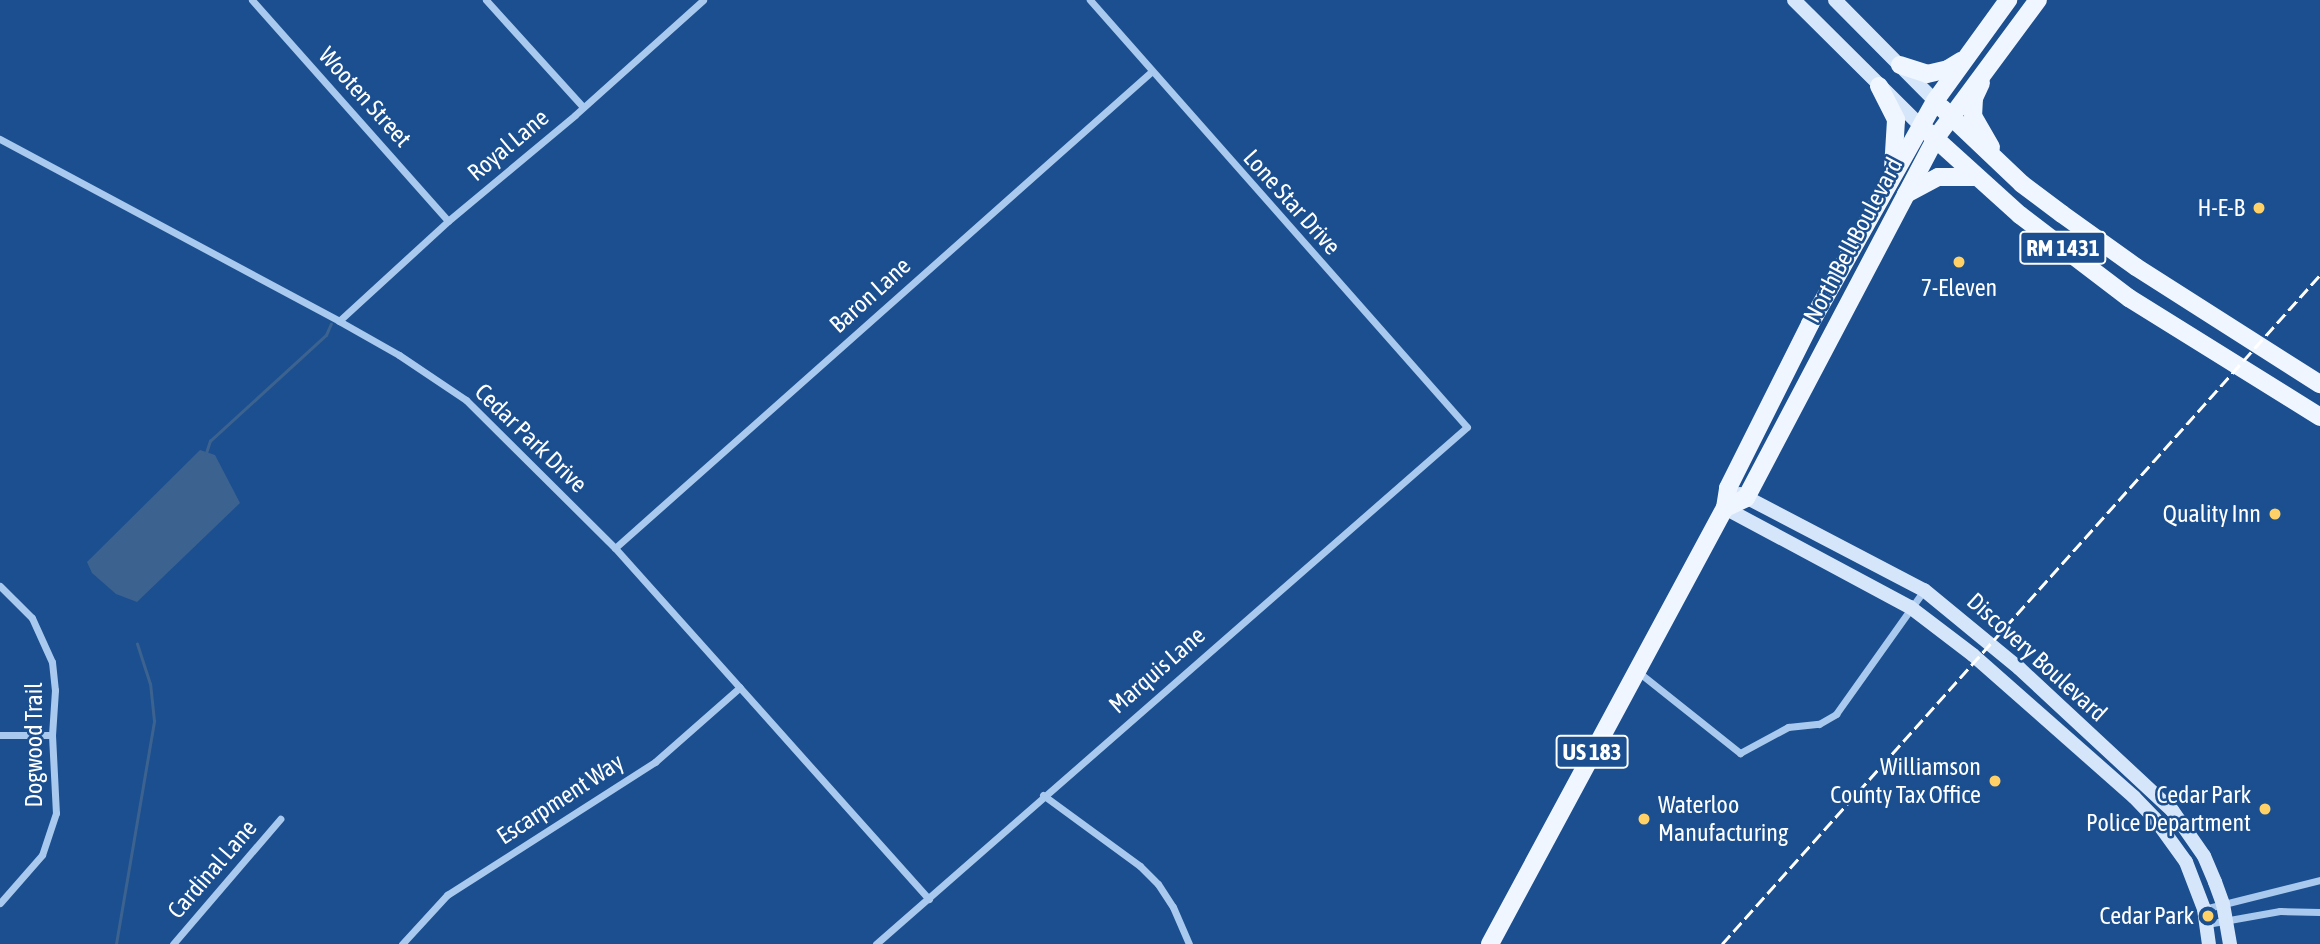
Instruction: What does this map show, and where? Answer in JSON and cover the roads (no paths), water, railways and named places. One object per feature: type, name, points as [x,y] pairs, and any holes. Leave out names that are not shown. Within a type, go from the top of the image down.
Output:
[{"type":"main road","name":"North Bell Boulevard","points":[[1490,944],[1726,508],[1728,488],[1810,324],[1920,125],[2008,0]]},
{"type":"main road","name":"North Bell Boulevard","points":[[1746,498],[1935,139],[2038,0]]},
{"type":"main road","points":[[1900,65],[1927,74],[1948,69],[1967,57]]},
{"type":"main road","points":[[1992,61],[1975,97],[1973,116],[2001,165]]},
{"type":"main road","points":[[1879,86],[1896,120],[1892,175]]},
{"type":"main road","name":"RM 1431","points":[[1935,101],[2001,165],[2062,214],[2136,267],[2320,384]]},
{"type":"main road","name":"RM 1431","points":[[1920,125],[2020,215],[2129,298],[2320,417]]},
{"type":"main road","points":[[1903,196],[1938,177],[1976,177]]},
{"type":"main road","points":[[1726,508],[1746,498]]},
{"type":"street","name":"Wooten Street","points":[[252,0],[448,220]]},
{"type":"street","points":[[486,0],[583,107]]},
{"type":"street","name":"Royal Lane","points":[[339,320],[448,220],[583,107],[703,0]]},
{"type":"street","name":"Lone Star Drive","points":[[1090,0],[1467,427]]},
{"type":"street","name":"RM 1431","points":[[1794,0],[1920,125]]},
{"type":"street","name":"RM 1431","points":[[1835,0],[1935,101]]},
{"type":"street","name":"Baron Lane","points":[[615,548],[1151,72]]},
{"type":"street","name":"Cedar Park Drive","points":[[0,139],[339,320],[399,355],[466,400],[615,548],[929,899]]},
{"type":"street","name":"Marquis Lane","points":[[876,944],[1043,795],[1467,427]]},
{"type":"street","name":"Discovery Boulevard","points":[[1728,488],[1924,590],[2010,659],[2172,810],[2203,856],[2223,904],[2230,944]]},
{"type":"street","name":"Discovery Boulevard","points":[[1726,508],[1910,607],[1973,655],[2155,819],[2186,862],[2206,916],[2209,944]]},
{"type":"street","name":"Dogwood Trail","points":[[0,586],[32,618],[52,662],[55,690],[52,735],[56,813],[42,855],[0,903]]},
{"type":"street","points":[[1636,670],[1740,753],[1788,727],[1819,724],[1836,714],[1924,590]]},
{"type":"street","name":"Escarpment Way","points":[[402,944],[447,895],[655,762],[740,687]]},
{"type":"street","points":[[0,735],[52,735]]},
{"type":"street","points":[[1043,795],[1140,866],[1158,884],[1173,907],[1189,944]]},
{"type":"street","name":"Cardinal Lane","points":[[173,944],[280,819]]},
{"type":"street","points":[[2206,916],[2223,904],[2320,880]]},
{"type":"street","points":[[2206,916],[2227,921],[2280,911],[2320,912]]},
{"type":"water","points":[[200,450],[215,455],[240,503],[137,602],[116,594],[92,573],[87,562]]},
{"type":"waterway","points":[[206,453],[210,441],[326,335],[331,324]]},
{"type":"waterway","points":[[116,944],[154,721],[150,684],[137,644]]},
{"type":"railway","points":[[1722,944],[2320,275]]},
{"type":"place","name":"H-E-B","points":[[2259,208]]},
{"type":"place","name":"7-Eleven","points":[[1959,262]]},
{"type":"place","name":"Quality Inn","points":[[2275,514]]},
{"type":"place","name":"Williamson County Tax Office","points":[[1995,781]]},
{"type":"place","name":"Cedar Park Police Department","points":[[2265,809]]},
{"type":"place","name":"Waterloo Manufacturing","points":[[1644,819]]},
{"type":"place","name":"Cedar Park","points":[[2208,916]]}]
